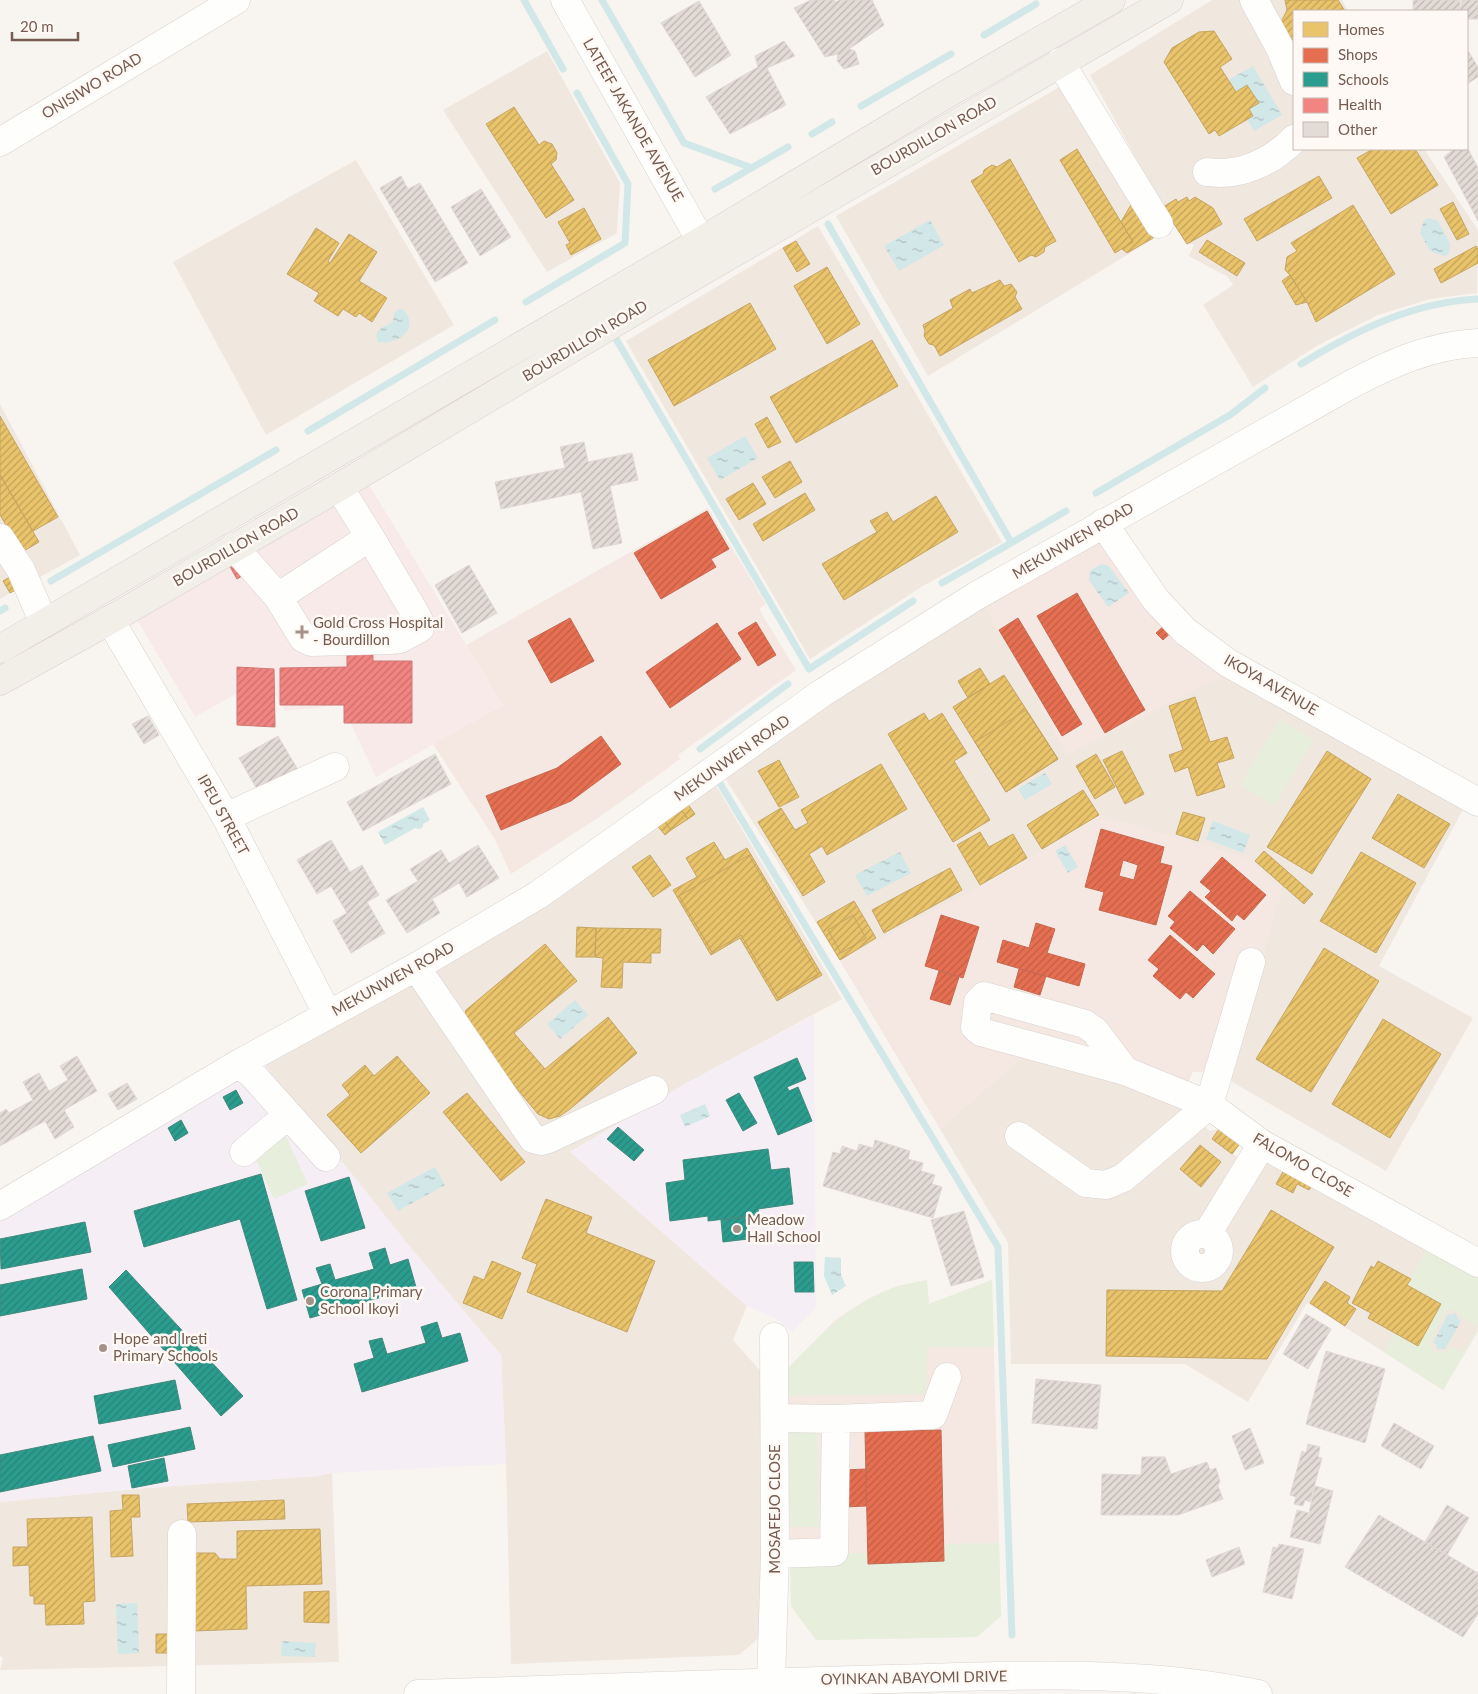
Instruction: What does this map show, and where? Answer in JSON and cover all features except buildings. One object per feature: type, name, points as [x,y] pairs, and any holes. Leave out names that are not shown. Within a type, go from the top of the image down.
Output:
[{"type":"main road","name":"BOURDILLON ROAD","points":[[0,649],[1112,0]]},
{"type":"main road","name":"BOURDILLON ROAD","points":[[0,681],[110,620],[339,487],[654,300],[1169,0]]},
{"type":"street","name":"ONISIWO ROAD","points":[[1,138],[236,0]]},
{"type":"street","name":"LATEEF JAKANDE AVENUE","points":[[565,0],[701,240]]},
{"type":"street","points":[[1254,0],[1280,48],[1293,79]]},
{"type":"street","points":[[1060,62],[1159,224]]},
{"type":"street","points":[[1207,172],[1220,174],[1255,166],[1274,156],[1293,141]]},
{"type":"street","name":"MEKUNWEN ROAD","points":[[0,1206],[238,1064],[416,968],[538,895],[822,693],[976,596],[1103,523],[1390,364],[1424,352],[1460,343],[1478,342]]},
{"type":"street","points":[[234,548],[278,597],[303,638],[311,642],[390,640],[400,638],[420,628],[420,623],[415,613],[339,487]]},
{"type":"street","name":"IKOYA AVENUE","points":[[1103,523],[1156,600],[1185,631],[1228,662],[1478,802]]},
{"type":"street","points":[[0,538],[21,570],[44,623]]},
{"type":"street","points":[[278,597],[370,538]]},
{"type":"street","name":"IPEU STREET","points":[[110,620],[226,816],[328,1015]]},
{"type":"street","points":[[226,816],[335,767]]},
{"type":"street","points":[[1019,1136],[1086,1183],[1106,1185],[1123,1178],[1209,1105],[1251,962]]},
{"type":"street","points":[[416,968],[533,1139],[541,1141],[548,1139],[654,1090]]},
{"type":"street","name":"FALOMO CLOSE","points":[[1125,1071],[1095,1031],[1085,1024],[984,996],[978,1002],[976,1027],[981,1032],[1125,1071],[1209,1105],[1262,1144],[1478,1263]]},
{"type":"street","points":[[238,1064],[251,1073],[326,1156]]},
{"type":"street","points":[[244,1152],[288,1115]]},
{"type":"street","points":[[1207,1234],[1262,1144]]},
{"type":"street","name":"MOSAFEJO CLOSE","points":[[771,1682],[776,1554],[774,1337]]},
{"type":"street","points":[[774,1418],[836,1419],[933,1415],[947,1377]]},
{"type":"street","points":[[776,1554],[834,1552],[836,1419]]},
{"type":"street","points":[[181,1694],[182,1534]]},
{"type":"street","name":"OYINKAN ABAYOMI DRIVE","points":[[418,1694],[771,1682],[1072,1676],[1149,1678],[1226,1687],[1258,1694]]},
{"type":"shaded area","points":[[1212,0],[1342,0],[1347,10],[1293,10],[1293,150],[1425,150],[1478,230],[1477,293],[1430,299],[1378,315],[1318,345],[1253,387],[1203,305],[1233,285],[1228,277],[1189,256],[1194,244],[1187,244],[1163,207],[1090,75]]},
{"type":"shaded area","points":[[547,51],[620,183],[617,233],[547,272],[443,110]]},
{"type":"shaded area","points":[[1063,85],[1155,238],[928,376],[836,216]]},
{"type":"shaded area","points":[[356,160],[454,325],[266,435],[173,262]]},
{"type":"shaded area","points":[[818,226],[1002,542],[923,586],[810,659],[626,341]]},
{"type":"shaded area","points":[[0,404],[80,555],[40,577],[33,564],[25,585],[0,599]]},
{"type":"shaded area","name":"Gold Cross Hospital - Bourdillon","points":[[368,483],[503,705],[376,777],[342,705],[285,711],[264,678],[195,717],[137,620]]},
{"type":"shaded area","points":[[708,508],[766,604],[759,609],[796,670],[678,755],[680,759],[657,776],[595,820],[511,874],[494,838],[433,744],[503,705],[466,645]]},
{"type":"shaded area","points":[[1080,538],[1109,547],[1234,670],[1067,755],[981,600]]},
{"type":"shaded area","points":[[981,600],[1234,670],[1466,804],[1379,966],[1473,1018],[1386,1171],[1232,1082],[1230,1072],[1100,815],[1041,852],[970,892],[840,961],[722,773]]},
{"type":"shaded area","points":[[714,782],[842,999],[683,1085],[570,1152],[747,1306],[733,1340],[763,1374],[763,1634],[739,1655],[511,1664],[501,1355],[410,1247],[264,1064]]},
{"type":"shaded area","points":[[1101,815],[1248,858],[1282,890],[1230,1072],[1193,1072],[1181,1098],[1030,1050],[940,1129],[840,961],[1017,866]]},
{"type":"shaded area","name":"Meadow Hall School","points":[[814,1015],[816,1307],[792,1332],[777,1319],[747,1306],[570,1152],[683,1085]]},
{"type":"shaded area","points":[[1030,1050],[1181,1098],[1209,1131],[1231,1126],[1245,1137],[1233,1154],[1253,1168],[1267,1150],[1478,1269],[1478,1331],[1443,1390],[1307,1303],[1248,1402],[1185,1364],[1011,1364],[1008,1243],[940,1129]]},
{"type":"shaded area","name":"Corona Primary School Ikoyi","points":[[264,1064],[410,1247],[501,1355],[506,1464],[332,1473],[318,1476],[147,1488],[0,1502],[0,1221]]},
{"type":"shaded area","points":[[927,1280],[929,1304],[992,1280],[1001,1616],[977,1637],[816,1640],[791,1606],[787,1369],[835,1320],[855,1307],[894,1287]]},
{"type":"shaded area","points":[[332,1473],[339,1662],[0,1670],[3,1658],[0,1656],[0,1502],[147,1488],[318,1476]]},
{"type":"green space","points":[[1280,719],[1314,740],[1274,806],[1240,785]]},
{"type":"green space","points":[[279,1122],[308,1184],[274,1199],[246,1138]]},
{"type":"green space","points":[[1431,1243],[1478,1269],[1478,1326],[1478,1331],[1443,1390],[1384,1352],[1394,1333],[1418,1345],[1441,1304],[1407,1285]],"holes":[[[1447,1310],[1455,1310],[1460,1313],[1461,1317],[1478,1326],[1462,1353],[1451,1346],[1446,1353],[1442,1351],[1438,1353],[1429,1344]]]},
{"type":"green space","points":[[927,1280],[929,1304],[992,1280],[994,1347],[927,1347],[926,1394],[787,1396],[787,1369],[836,1322],[862,1302],[877,1294],[901,1285]]},
{"type":"green space","points":[[817,1417],[819,1527],[790,1527],[788,1419]]},
{"type":"green space","points":[[999,1543],[1001,1616],[977,1637],[816,1640],[791,1606],[790,1554],[868,1553],[868,1563],[944,1561],[944,1544]]},
{"type":"water","points":[[1253,66],[1282,115],[1254,131],[1225,82]]},
{"type":"water","points":[[1428,218],[1438,221],[1450,244],[1449,254],[1444,256],[1430,251],[1420,233],[1424,220]]},
{"type":"water","points":[[930,220],[944,245],[899,271],[884,246]]},
{"type":"water","points":[[399,309],[404,310],[408,317],[408,330],[404,335],[392,341],[378,342],[378,332],[393,322],[394,313]]},
{"type":"water","points":[[745,436],[758,458],[720,480],[707,458]]},
{"type":"water","points":[[1101,564],[1109,566],[1129,593],[1108,607],[1089,580],[1090,571]]},
{"type":"water","points":[[1045,773],[1052,784],[1025,800],[1018,789]]},
{"type":"water","points":[[423,807],[430,820],[423,824],[423,827],[420,829],[415,828],[385,845],[378,832]]},
{"type":"water","points":[[1213,821],[1250,835],[1243,853],[1206,839]]},
{"type":"water","points":[[1065,845],[1078,867],[1068,873],[1055,851]]},
{"type":"water","points":[[900,852],[911,873],[867,896],[855,875]]},
{"type":"water","points":[[575,1000],[588,1015],[560,1039],[547,1024]]},
{"type":"water","points":[[705,1104],[710,1116],[685,1127],[680,1115]]},
{"type":"water","points":[[435,1167],[445,1185],[398,1211],[387,1193]]},
{"type":"water","points":[[825,1257],[841,1258],[841,1275],[846,1286],[832,1295],[824,1276]]},
{"type":"water","points":[[1456,1313],[1461,1321],[1445,1349],[1437,1349],[1436,1344],[1433,1343],[1448,1314]]},
{"type":"water","points":[[137,1603],[139,1653],[118,1654],[116,1604]]},
{"type":"water","points":[[282,1641],[316,1643],[315,1657],[281,1656]]},
{"type":"waterway","points":[[524,0],[563,69]]},
{"type":"waterway","points":[[602,0],[684,143],[752,168]]},
{"type":"waterway","points":[[984,35],[1036,4]]},
{"type":"waterway","points":[[861,106],[951,54]]},
{"type":"waterway","points":[[526,302],[625,243],[628,184],[577,93]]},
{"type":"waterway","points":[[812,134],[832,122]]},
{"type":"waterway","points":[[715,189],[788,147]]},
{"type":"waterway","points":[[828,224],[1011,542]]},
{"type":"waterway","points":[[1301,364],[1342,340],[1385,320],[1431,306],[1454,301],[1478,299]]},
{"type":"waterway","points":[[308,431],[495,320]]},
{"type":"waterway","points":[[612,332],[809,669],[913,601]]},
{"type":"waterway","points":[[1096,493],[1230,415],[1265,388]]},
{"type":"waterway","points":[[51,581],[276,450]]},
{"type":"waterway","points":[[942,583],[1066,511]]},
{"type":"waterway","points":[[0,611],[5,608]]},
{"type":"waterway","points":[[700,749],[788,684]]},
{"type":"waterway","points":[[718,780],[998,1247],[1012,1635]]},
{"type":"place","name":"Gold Cross Hospital - Bourdillon","points":[[302,632]]},
{"type":"place","name":"Meadow Hall School","points":[[737,1229]]},
{"type":"place","name":"Corona Primary School Ikoyi","points":[[310,1301]]},
{"type":"place","name":"Hope and Ireti Primary Schools","points":[[103,1348]]}]
